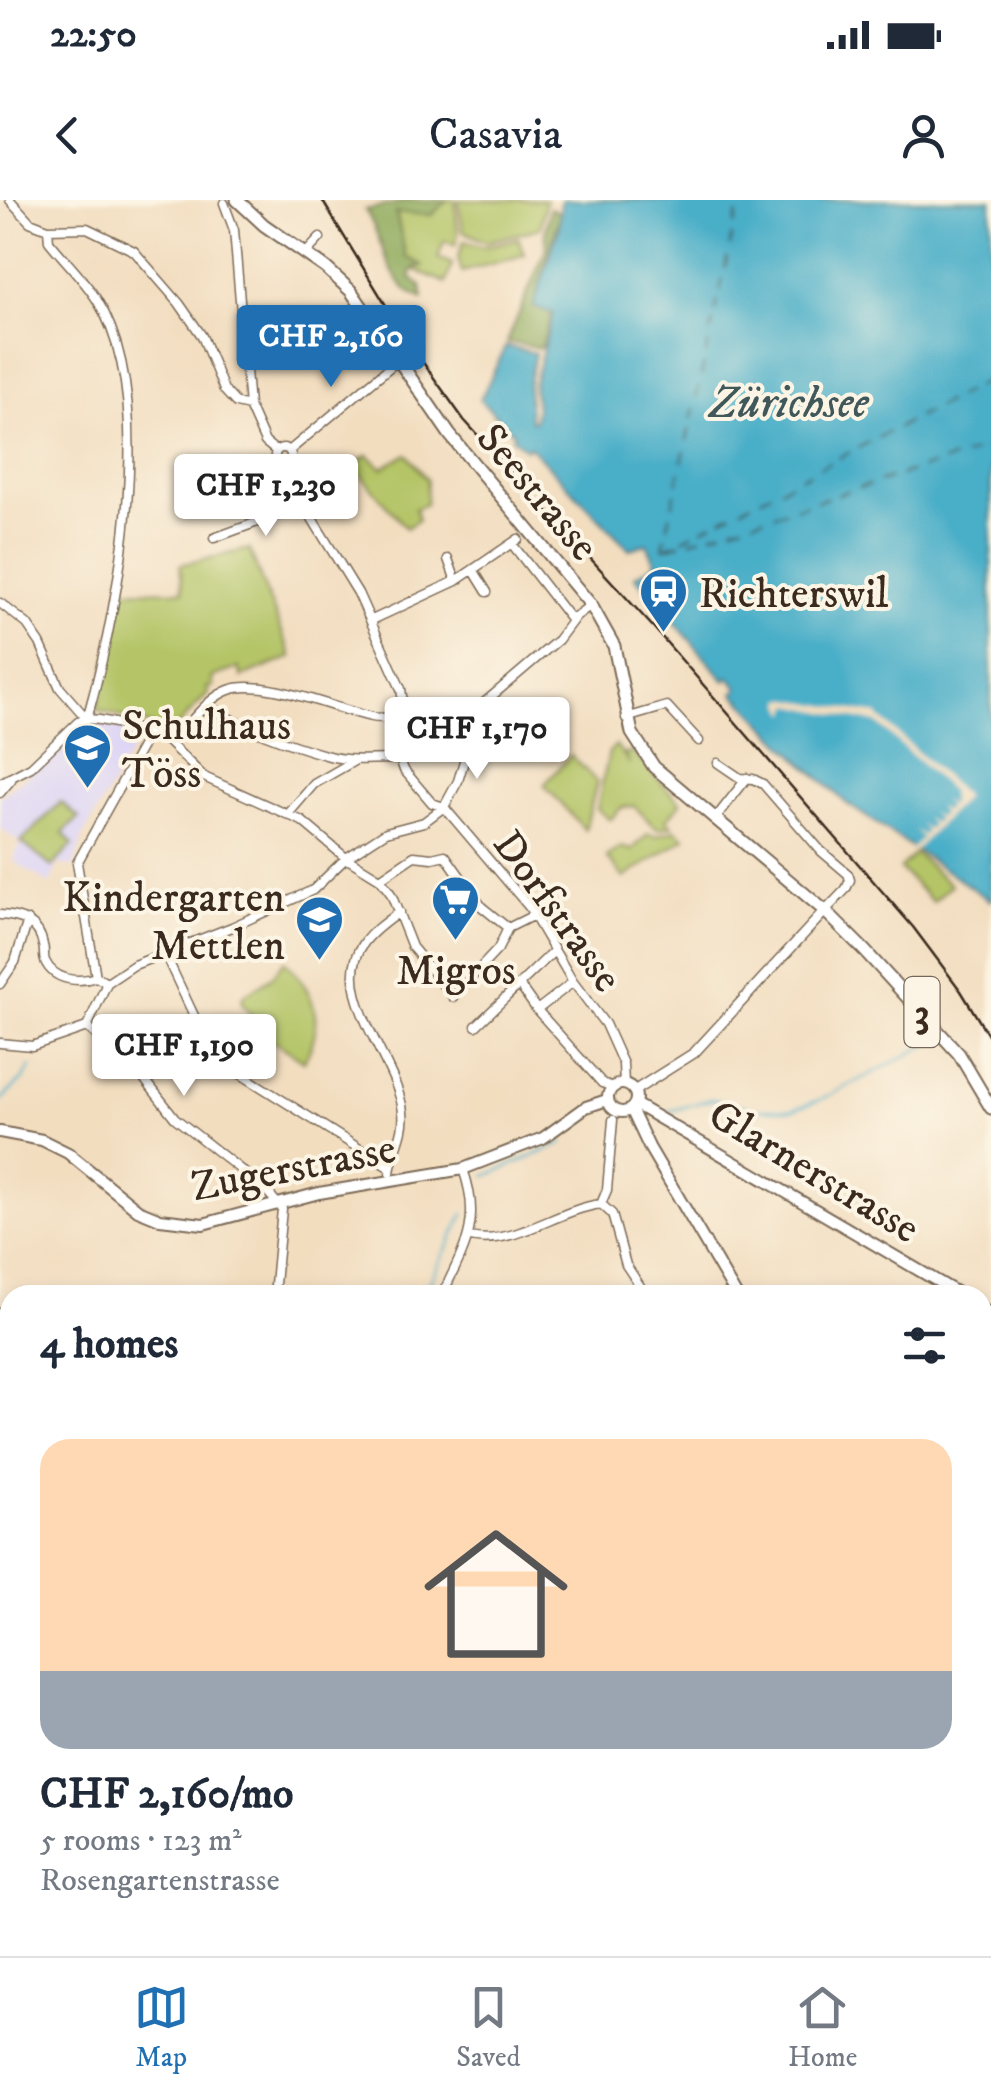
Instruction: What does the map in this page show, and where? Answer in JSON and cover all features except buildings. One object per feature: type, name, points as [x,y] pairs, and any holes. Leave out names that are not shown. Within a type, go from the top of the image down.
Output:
[{"type":"main road","name":"Seestrasse","points":[[238,200],[264,225],[306,253],[351,291],[450,435],[591,605],[614,646],[626,718],[636,743],[654,767],[825,911],[949,1042],[991,1108]]},
{"type":"main road","points":[[607,1100],[624,1087],[649,1147],[730,1285]]},
{"type":"main road","name":"Zugerstrasse","points":[[0,1132],[23,1135],[56,1147],[78,1160],[130,1204],[160,1219],[202,1224],[391,1174],[463,1168],[543,1138],[586,1107],[607,1100]]},
{"type":"main road","name":"Glarnerstrasse","points":[[607,1100],[618,1112],[633,1107],[943,1285]]},
{"type":"street","points":[[10,200],[30,222],[48,229],[87,228],[134,251],[202,336],[224,390],[236,403],[248,406]]},
{"type":"street","points":[[207,704],[225,718],[330,756],[400,759],[404,716],[401,688],[372,620],[289,481],[284,464],[276,460],[276,451],[258,430],[248,406],[234,230],[224,203]]},
{"type":"street","points":[[48,229],[48,241],[98,301],[117,348],[126,414],[128,468],[122,568],[87,719]]},
{"type":"street","points":[[306,253],[320,238]]},
{"type":"street","points":[[289,451],[397,362]]},
{"type":"street","points":[[276,451],[289,451]]},
{"type":"street","points":[[284,464],[290,460],[289,451]]},
{"type":"street","points":[[214,538],[304,505]]},
{"type":"street","points":[[372,620],[456,581],[515,542],[572,620]]},
{"type":"street","points":[[448,559],[456,581]]},
{"type":"street","points":[[474,571],[487,592]]},
{"type":"street","points":[[0,603],[34,634],[60,688],[87,719]]},
{"type":"street","points":[[0,1043],[32,1046],[87,1027],[107,983],[122,970],[232,927],[312,890],[346,858],[386,832],[424,822],[444,807],[458,781],[466,740],[479,707],[558,640],[572,620],[591,605]]},
{"type":"street","points":[[0,616],[10,611]]},
{"type":"street","points":[[160,736],[177,734],[216,695],[234,688],[254,688],[368,716],[404,716],[449,738],[466,740]]},
{"type":"street","points":[[626,718],[667,706],[699,740]]},
{"type":"street","points":[[0,793],[78,722],[116,722],[160,736],[204,777],[288,813],[380,880],[399,912],[412,947],[453,997],[498,949],[508,928],[534,915]]},
{"type":"street","points":[[96,977],[77,863],[150,732]]},
{"type":"street","name":"Dorfstrasse","points":[[400,759],[418,789],[432,803],[444,807],[534,915],[572,982],[605,1024],[623,1064],[624,1087]]},
{"type":"street","points":[[288,813],[314,784],[356,760]]},
{"type":"street","points":[[520,986],[536,1010],[602,1083],[624,1087],[694,1053],[846,889],[848,874],[821,851],[763,784],[734,775],[718,763]]},
{"type":"street","points":[[715,819],[747,778]]},
{"type":"street","points":[[0,783],[11,780]]},
{"type":"street","points":[[380,880],[414,856],[445,855],[482,907],[508,928]]},
{"type":"street","points":[[164,952],[204,1038],[240,1072],[391,1174],[404,1113],[396,1083],[355,993],[354,967],[363,944],[399,912]]},
{"type":"street","points":[[0,915],[28,920],[39,931],[45,961],[56,974],[84,981],[96,977],[107,983]]},
{"type":"street","points":[[0,984],[23,944],[28,920]]},
{"type":"street","points":[[476,1026],[554,952]]},
{"type":"street","points":[[536,1010],[572,982]]},
{"type":"street","points":[[87,1027],[139,1072],[176,1118],[278,1203],[282,1209],[275,1285]]},
{"type":"street","points":[[601,1204],[607,1190],[614,1120]]},
{"type":"street","points":[[447,1285],[470,1237],[472,1197],[463,1168]]},
{"type":"street","points":[[470,1237],[487,1241],[506,1238],[576,1207],[601,1204],[612,1214],[626,1264],[640,1285]]},
{"type":"shaded area","points":[[105,724],[137,733],[139,738],[84,834],[73,867],[58,864],[50,884],[13,861],[20,843],[0,828],[0,797],[69,735]]},
{"type":"green space","points":[[411,200],[447,200],[432,215],[396,213],[406,257],[422,265],[413,269],[410,277],[421,286],[423,299],[411,293],[393,273],[365,210]]},
{"type":"green space","points":[[447,200],[455,200],[458,235],[455,245],[444,241],[438,258],[452,264],[446,283],[413,269],[421,266],[406,257],[396,212],[431,215]]},
{"type":"green space","points":[[458,200],[546,200],[540,228],[486,242],[463,231]]},
{"type":"green space","points":[[550,208],[561,213],[533,307],[553,312],[541,348],[507,342],[547,246],[545,232]]},
{"type":"green space","points":[[518,238],[524,255],[462,272],[458,258],[464,241],[484,247]]},
{"type":"green space","points":[[407,454],[427,480],[426,504],[415,509],[418,520],[406,528],[353,466],[368,455],[382,468]]},
{"type":"green space","points":[[249,549],[292,657],[242,677],[239,668],[212,677],[209,693],[176,727],[159,728],[97,710],[124,590],[183,591],[180,565]]},
{"type":"green space","points":[[616,745],[630,764],[625,754],[632,752],[681,803],[666,820],[672,826],[657,829],[634,806],[621,808],[610,820],[597,809],[609,752]]},
{"type":"green space","points":[[571,755],[597,782],[585,830],[544,785]]},
{"type":"green space","points":[[61,802],[79,818],[63,833],[73,845],[52,867],[21,842]]},
{"type":"green space","points":[[676,830],[685,838],[624,878],[607,857],[621,847],[632,850],[648,834]]},
{"type":"green space","points":[[915,853],[951,885],[933,902],[900,869]]},
{"type":"green space","points":[[284,961],[303,984],[314,1008],[315,1034],[304,1061],[266,1036],[242,1003],[243,996],[272,977]]},
{"type":"water","name":"Zürichsee","points":[[561,200],[991,200],[991,901],[846,803],[787,748],[734,693],[738,688],[729,677],[725,681],[635,576],[656,564],[647,544],[629,549],[529,446],[526,449],[512,437],[514,433],[480,400],[506,346],[535,353],[528,386],[530,420],[534,421],[533,386],[553,313],[533,307],[559,228]]},
{"type":"pier","points":[[784,698],[876,714],[964,798],[915,851],[911,849],[922,838],[914,830],[923,835],[926,831],[919,824],[928,829],[931,825],[925,818],[934,823],[937,819],[930,812],[939,817],[942,813],[936,806],[944,811],[948,807],[941,800],[950,805],[951,791],[877,723],[791,705],[788,714]]},
{"type":"waterway","points":[[667,1112],[712,1099],[758,1109],[792,1110],[822,1099],[929,1044]]},
{"type":"waterway","points":[[0,1101],[31,1067]]},
{"type":"waterway","points":[[486,1176],[563,1143]]},
{"type":"waterway","points":[[428,1285],[464,1214]]},
{"type":"ferry route","points":[[663,548],[740,200]]},
{"type":"ferry route","points":[[663,549],[991,379]]},
{"type":"ferry route","points":[[669,547],[991,447]]},
{"type":"railway","points":[[322,200],[407,340],[464,420],[654,628],[913,927],[961,991],[991,1040]]},
{"type":"place","name":"Richterswil","points":[[664,634]]},
{"type":"place","name":"Schulhaus Töss","points":[[87,790]]},
{"type":"place","name":"Migros","points":[[456,942]]},
{"type":"place","name":"Kindergarten Mettlen","points":[[320,962]]}]
